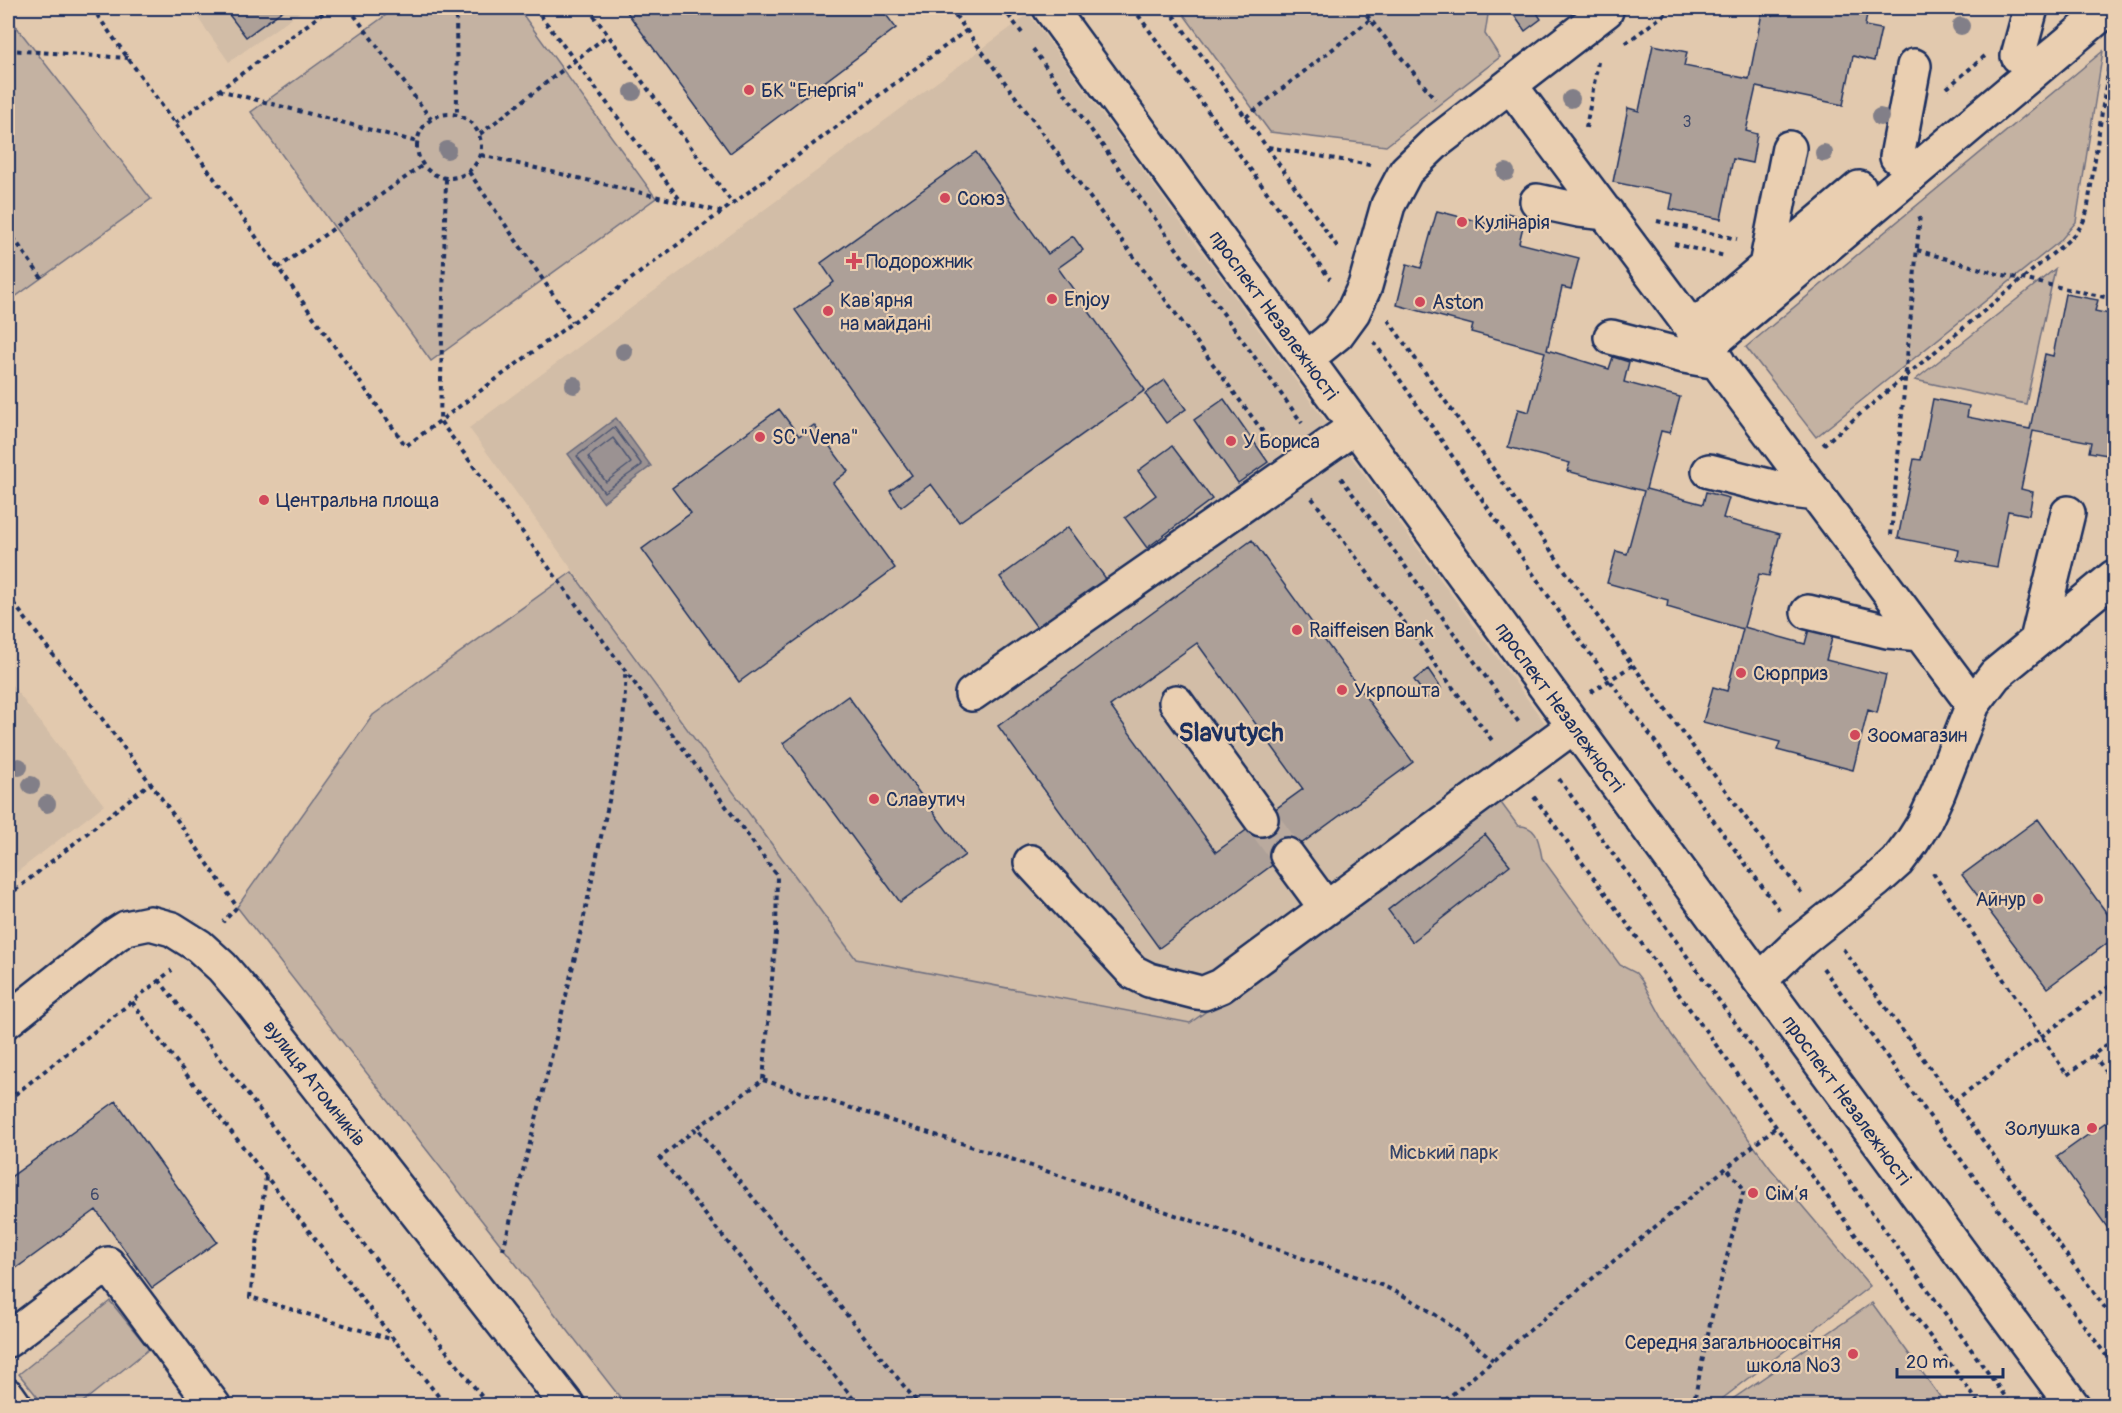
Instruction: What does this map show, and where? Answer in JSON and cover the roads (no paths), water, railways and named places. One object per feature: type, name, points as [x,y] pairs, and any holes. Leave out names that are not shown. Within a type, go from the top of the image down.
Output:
[{"type":"street","points":[[2018,56],[2031,8]]},
{"type":"street","points":[[1757,254],[1897,157],[2076,8]]},
{"type":"street","points":[[1611,336],[1684,356],[1706,346],[2109,8]]},
{"type":"street","points":[[1306,359],[1336,334],[1359,299],[1388,205],[1406,171],[1427,149],[1606,11]]},
{"type":"street","name":"проспект Незалежності","points":[[1064,13],[1355,427],[2073,1406]]},
{"type":"street","points":[[1897,157],[1914,66]]},
{"type":"street","points":[[1510,85],[1973,704]]},
{"type":"street","points":[[1706,346],[1757,254],[1789,148]]},
{"type":"street","points":[[1537,201],[1607,213]]},
{"type":"street","points":[[972,694],[1355,427]]},
{"type":"street","points":[[1709,471],[1784,490],[1817,494]]},
{"type":"street","points":[[2037,640],[2067,513]]},
{"type":"street","points":[[1760,980],[1802,940],[1877,880],[1912,842],[1938,793],[1973,704],[1995,675],[2115,577]]},
{"type":"street","points":[[1808,612],[1887,631],[1921,634]]},
{"type":"street","points":[[1176,702],[1261,819]]},
{"type":"street","points":[[1031,862],[1133,972],[1149,980],[1204,993],[1221,986],[1574,726]]},
{"type":"street","points":[[1287,855],[1326,908]]},
{"type":"street","name":"вулиця Атомників","points":[[8,1020],[96,949],[126,928],[150,922],[184,935],[222,967],[246,995],[568,1406]]},
{"type":"street","points":[[8,1340],[108,1264],[214,1406]]},
{"type":"street","points":[[8,1396],[15,1406]]},
{"type":"water","points":[[616,418],[651,466],[603,502],[568,454]]},
{"type":"tunnel","points":[[1261,819],[1287,855]]},
{"type":"place","name":"БК \"Енергія\"","points":[[749,90]]},
{"type":"place","name":"Союз","points":[[945,198]]},
{"type":"place","name":"Кулінарія","points":[[1462,222]]},
{"type":"place","name":"Подорожник","points":[[854,261]]},
{"type":"place","name":"Enjoy","points":[[1052,299]]},
{"type":"place","name":"Aston","points":[[1420,302]]},
{"type":"place","name":"Кав'ярня на майдані","points":[[828,311]]},
{"type":"place","name":"SC \"Vena\"","points":[[760,437]]},
{"type":"place","name":"У Бориса","points":[[1231,441]]},
{"type":"place","name":"Центральна площа","points":[[264,500]]},
{"type":"place","name":"Raiffeisen Bank","points":[[1297,630]]},
{"type":"place","name":"Сюрприз","points":[[1741,673]]},
{"type":"place","name":"Укрпошта","points":[[1342,690]]},
{"type":"place","name":"Зоомагазин","points":[[1855,735]]},
{"type":"place","name":"Славутич","points":[[874,799]]},
{"type":"place","name":"Айнур","points":[[2038,899]]},
{"type":"place","name":"Золушка","points":[[2092,1128]]},
{"type":"place","name":"Сім’я","points":[[1753,1193]]},
{"type":"place","name":"Середня загальноосвітня школа №3","points":[[1853,1354]]},
{"type":"district","name":"Slavutych","points":[[1231,732]]},
{"type":"park label","name":"Міський парк","points":[[1444,1152]]}]
